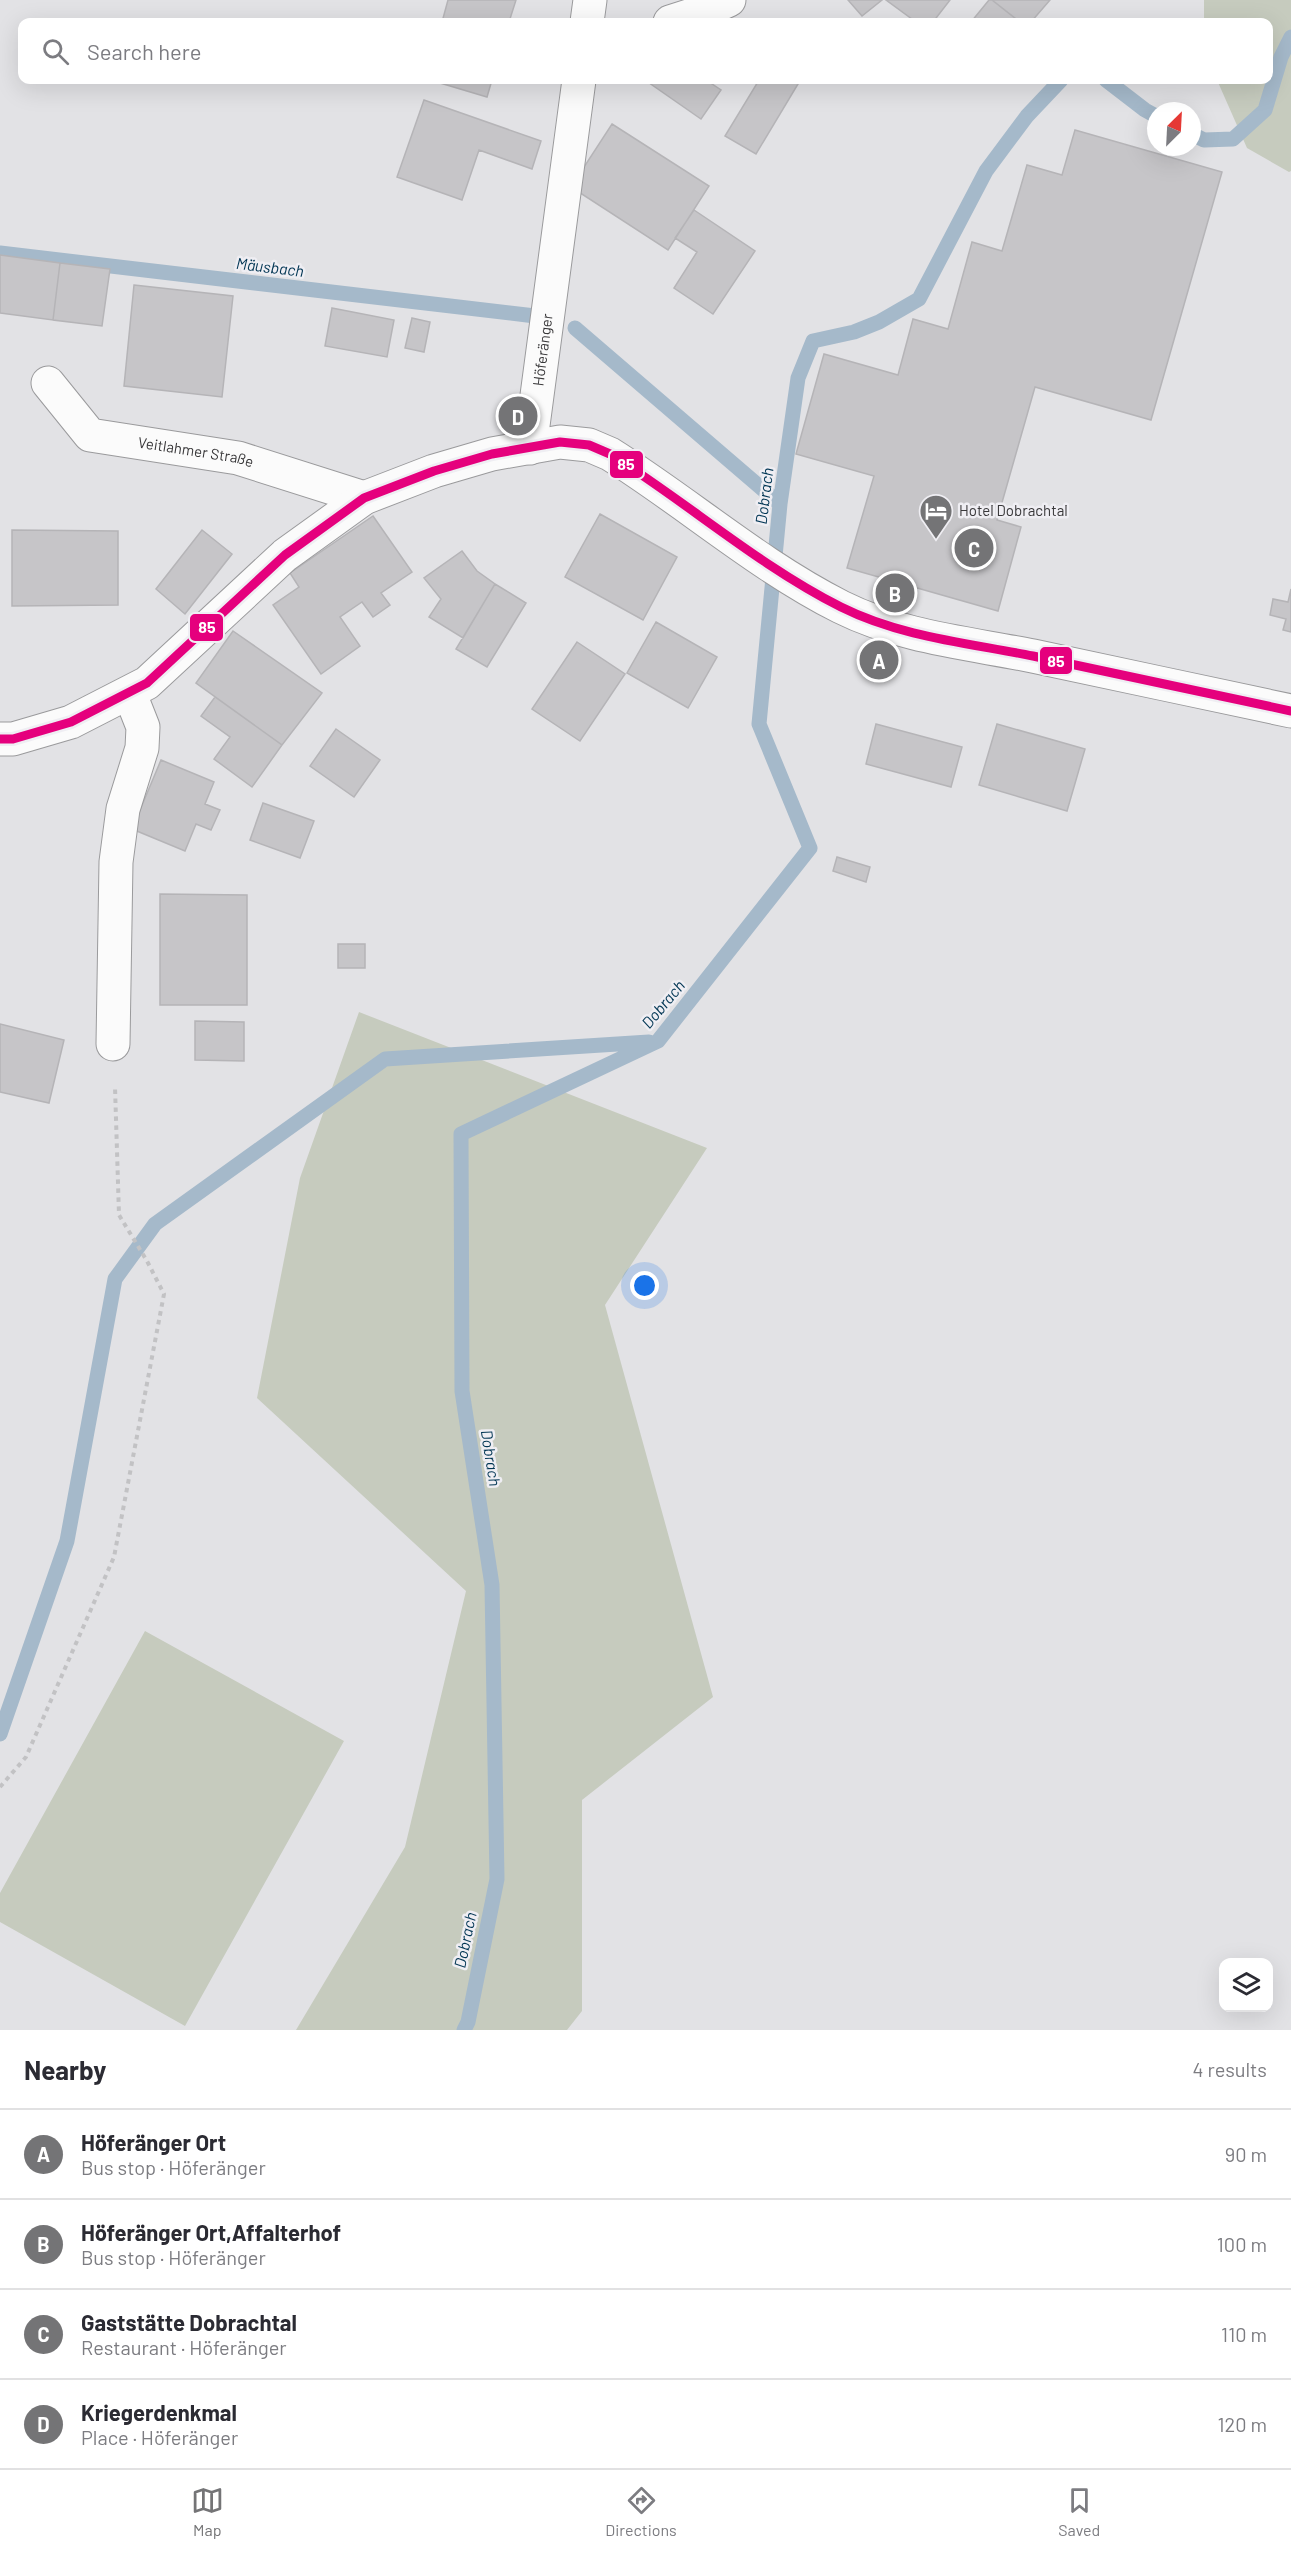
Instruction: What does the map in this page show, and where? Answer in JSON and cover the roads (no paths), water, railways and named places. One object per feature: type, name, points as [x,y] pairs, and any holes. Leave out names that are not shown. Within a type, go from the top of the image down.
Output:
[{"type":"street","points":[[588,18],[590,0]]},
{"type":"street","points":[[681,18],[729,0]]},
{"type":"street","name":"Höferänger","points":[[531,448],[578,84]]},
{"type":"street","name":"Veitlahmer Straße","points":[[48,383],[90,435],[238,458],[364,498]]},
{"type":"street","points":[[0,739],[13,739],[71,722],[130,694],[147,683],[285,555],[364,498],[434,471],[492,454],[560,442],[589,445],[610,454],[793,579],[841,607],[886,626],[935,639],[1032,656],[1291,711]]},
{"type":"street","points":[[113,1044],[116,862],[123,809],[142,748],[143,727],[130,694]]},
{"type":"waterway","name":"Dobrach","points":[[1273,84],[1281,57],[1291,37]]},
{"type":"waterway","name":"Dobrach","points":[[464,2030],[468,2022],[497,1879],[492,1585],[462,1391],[461,1134],[658,1041],[810,848],[759,724],[780,504],[798,378],[813,341],[854,332],[879,322],[919,299],[986,171],[1027,116],[1057,84]]},
{"type":"waterway","name":"Dobrach","points":[[1111,84],[1147,111]]},
{"type":"waterway","name":"Dobrach","points":[[1201,138],[1233,139],[1265,110],[1273,84]]},
{"type":"waterway","name":"Mäusbach","points":[[0,253],[535,316]]},
{"type":"waterway","points":[[575,328],[780,504]]},
{"type":"waterway","points":[[0,1734],[67,1541],[115,1279],[155,1224],[385,1059],[649,1042]]},
{"type":"place","name":"Kriegerdenkmal","points":[[518,416]]},
{"type":"place","name":"Hotel Dobrachtal","points":[[936,540]]},
{"type":"place","name":"Gaststätte Dobrachtal","points":[[974,548]]},
{"type":"place","name":"Höferänger Ort,Affalterhof","points":[[895,593]]},
{"type":"place","name":"Höferänger Ort","points":[[879,660]]}]
